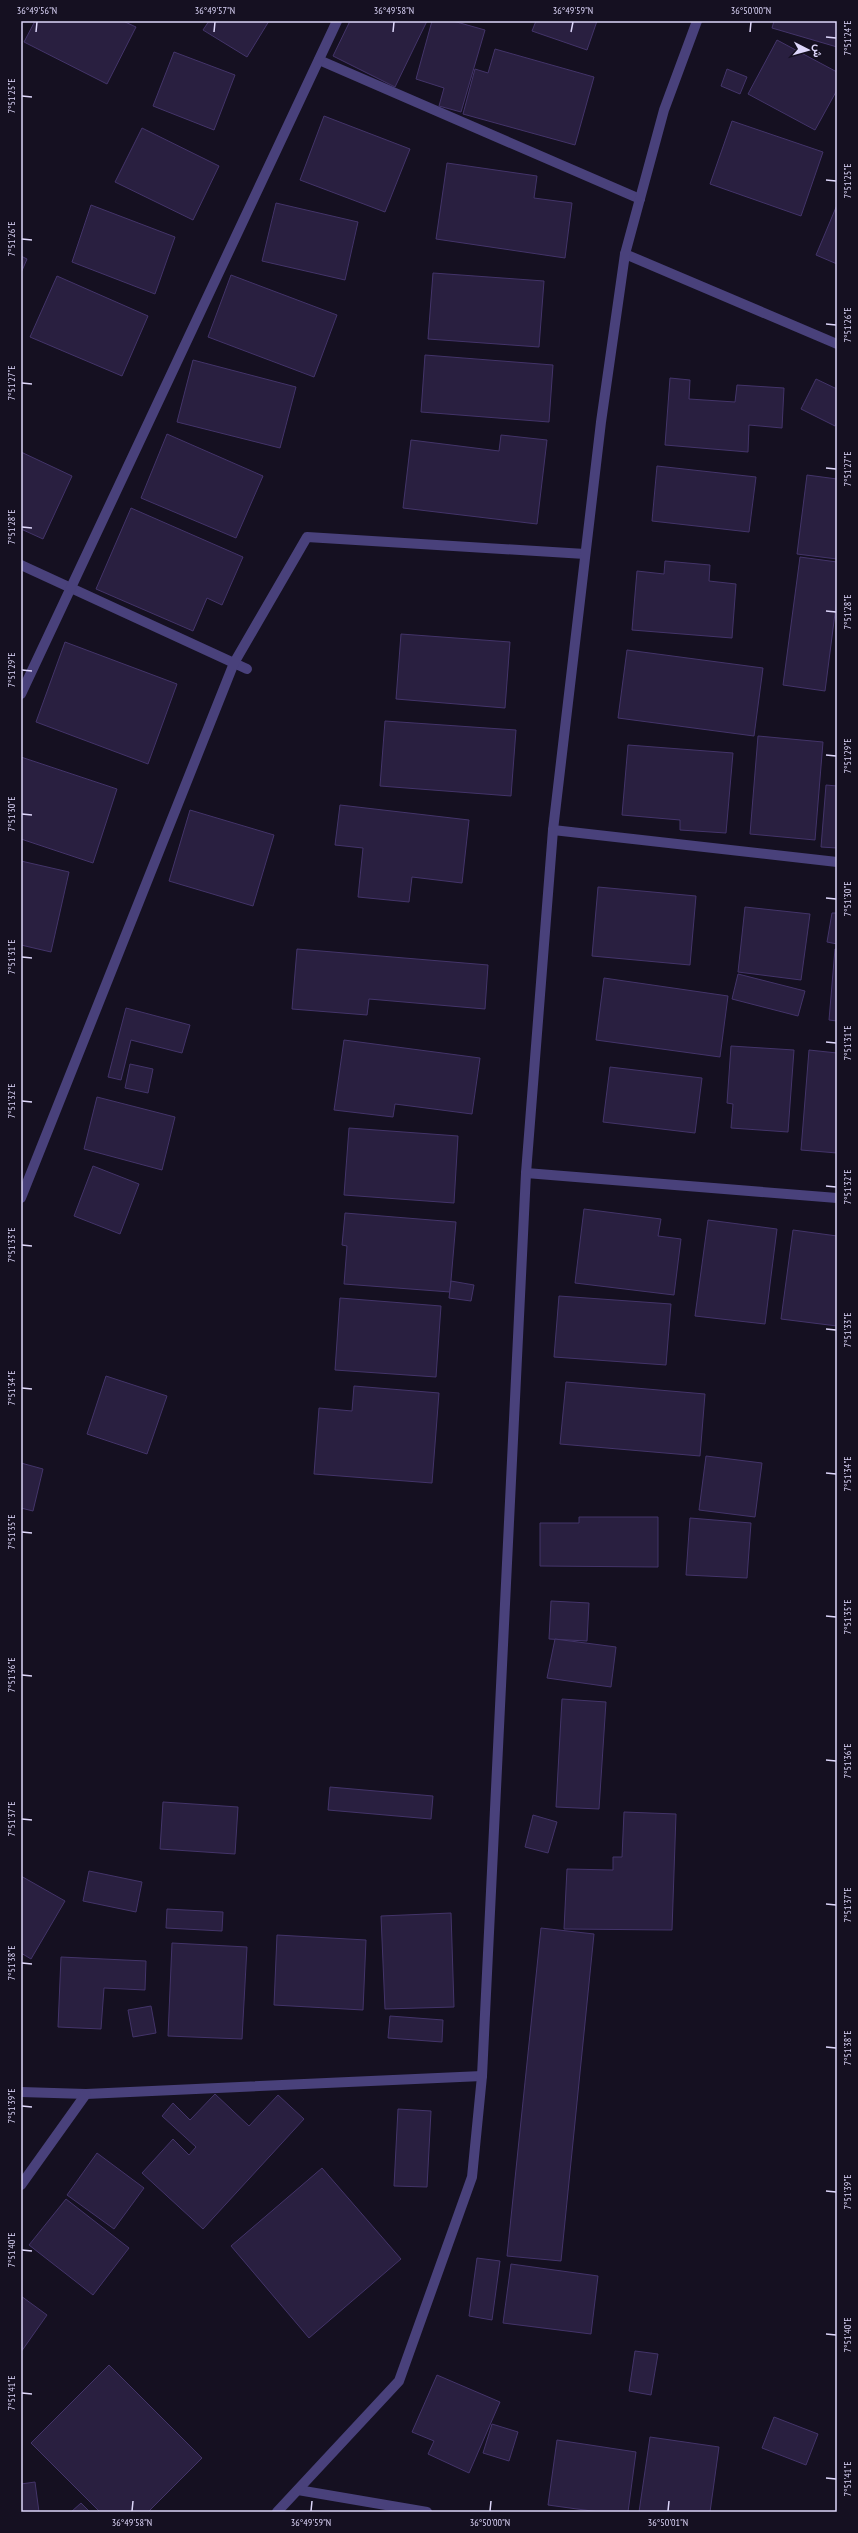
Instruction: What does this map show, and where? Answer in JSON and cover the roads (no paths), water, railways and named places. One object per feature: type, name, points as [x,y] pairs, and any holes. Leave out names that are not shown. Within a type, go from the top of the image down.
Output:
[{"type":"street","points":[[21,694],[337,21]]},
{"type":"street","points":[[277,2512],[399,2381],[472,2177],[482,2076],[526,1173],[553,830],[585,554],[625,254],[664,110],[697,21]]},
{"type":"street","points":[[319,60],[640,199]]},
{"type":"street","points":[[625,254],[837,344]]},
{"type":"street","points":[[21,1198],[234,663],[307,537],[585,554]]},
{"type":"street","points":[[21,565],[247,669]]},
{"type":"street","points":[[553,830],[837,862]]},
{"type":"street","points":[[526,1173],[837,1198]]},
{"type":"street","points":[[21,2092],[86,2094],[482,2076]]},
{"type":"street","points":[[21,2185],[86,2094]]},
{"type":"street","points":[[298,2490],[427,2512]]}]
